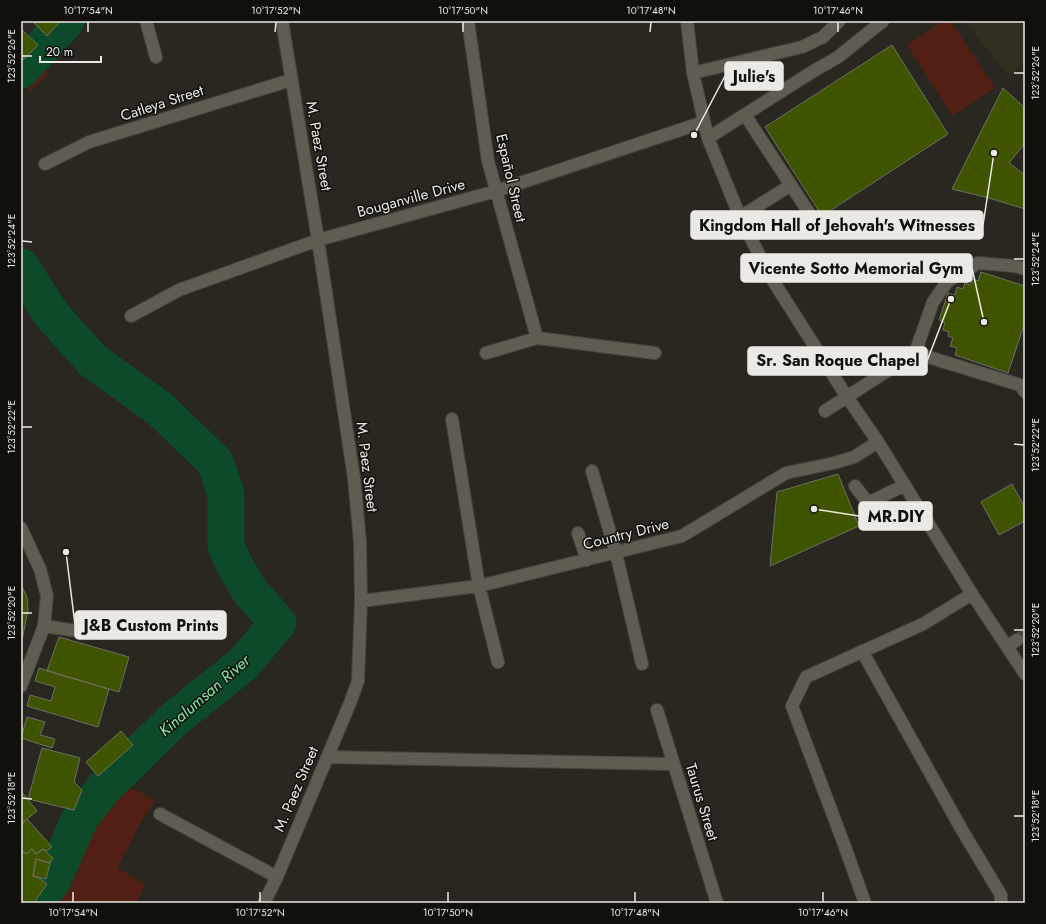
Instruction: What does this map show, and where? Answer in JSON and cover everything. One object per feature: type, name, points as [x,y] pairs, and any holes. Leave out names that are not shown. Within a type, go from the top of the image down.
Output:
[{"type":"street","points":[[146,21],[156,57]]},
{"type":"street","name":"M. Paez Street","points":[[264,903],[277,877],[358,681],[361,601],[360,542],[354,478],[318,240],[282,21]]},
{"type":"street","name":"Español Street","points":[[468,21],[488,160],[537,338]]},
{"type":"street","points":[[688,21],[693,73],[708,138],[740,217],[770,276],[847,397],[878,442],[972,594],[1012,644],[1025,674]]},
{"type":"street","points":[[693,73],[802,47],[823,37],[839,21]]},
{"type":"street","points":[[708,138],[838,57],[883,21]]},
{"type":"street","name":"Catleya Street","points":[[45,164],[89,142],[291,80]]},
{"type":"street","points":[[745,115],[815,222]]},
{"type":"street","name":"Bouganville Drive","points":[[131,316],[179,290],[318,240],[496,191],[704,122]]},
{"type":"street","points":[[740,217],[791,185]]},
{"type":"street","points":[[825,411],[915,353],[933,302],[946,282],[978,263],[1014,266],[1025,269]]},
{"type":"street","points":[[486,353],[537,338],[655,353]]},
{"type":"street","points":[[915,353],[1020,385],[1025,392]]},
{"type":"street","points":[[452,419],[479,586],[498,662]]},
{"type":"street","name":"Country Drive","points":[[361,601],[479,586],[682,536],[786,474],[854,457],[878,442]]},
{"type":"street","points":[[592,471],[616,553],[642,664]]},
{"type":"street","points":[[855,486],[868,503],[904,485]]},
{"type":"street","points":[[21,528],[40,569],[47,596],[44,626],[21,686]]},
{"type":"street","points":[[578,533],[587,560]]},
{"type":"street","points":[[865,903],[792,706],[806,677],[923,624],[972,594]]},
{"type":"street","points":[[44,626],[91,633],[112,633],[137,624],[145,619]]},
{"type":"street","points":[[862,651],[962,830],[1001,895],[1001,903]]},
{"type":"street","name":"Taurus Street","points":[[657,710],[717,903]]},
{"type":"street","points":[[327,757],[674,764]]},
{"type":"street","points":[[160,814],[277,877]]},
{"type":"shaded area","points":[[61,21],[86,21],[46,69],[49,73],[30,92],[24,83],[21,87],[21,62]]},
{"type":"shaded area","points":[[943,21],[951,21],[995,88],[953,116],[907,45]]},
{"type":"shaded area","points":[[965,21],[1025,21],[1025,62],[1009,77]]},
{"type":"shaded area","points":[[21,246],[91,339],[114,356],[99,379],[64,344],[35,304],[41,299],[21,269]]},
{"type":"shaded area","points":[[126,753],[140,767],[125,785],[155,800],[141,822],[117,868],[145,884],[137,903],[36,903],[53,880],[59,867],[58,845],[82,790]]},
{"type":"building","points":[[35,21],[61,21],[47,36],[34,23]]},
{"type":"building","points":[[21,29],[38,45],[21,62]]},
{"type":"building","points":[[892,45],[948,134],[822,216],[765,127]]},
{"type":"building","points":[[1003,88],[1025,108],[1025,143],[1009,163],[1025,175],[1025,209],[952,189]]},
{"type":"building","points":[[981,272],[1025,286],[1025,322],[1008,373],[955,355],[957,348],[950,346],[953,338],[948,336],[949,332],[943,330],[945,323],[939,320],[948,293],[955,295],[957,287],[963,289],[965,283],[970,285],[973,279],[978,281]]},
{"type":"building","points":[[838,474],[859,526],[770,566],[777,492]]},
{"type":"building","points":[[1012,484],[1025,508],[1025,521],[999,535],[981,502]]},
{"type":"building","points":[[21,585],[27,597],[28,610],[21,645]]},
{"type":"building","points":[[59,637],[129,657],[119,692],[47,671]]},
{"type":"building","points":[[39,668],[109,689],[98,727],[27,706],[30,695],[51,701],[55,687],[35,681]]},
{"type":"building","points":[[27,717],[45,722],[40,735],[55,739],[52,748],[21,738]]},
{"type":"building","points":[[121,731],[133,745],[98,776],[86,762]]},
{"type":"building","points":[[42,748],[80,758],[74,782],[82,790],[74,810],[28,799]]},
{"type":"building","points":[[21,791],[37,811],[21,824]]},
{"type":"building","points":[[27,819],[52,847],[46,851],[43,849],[36,854],[32,849],[26,854],[23,851],[21,854],[21,824]]},
{"type":"building","points":[[32,849],[36,854],[43,849],[53,858],[50,863],[36,859],[33,876],[39,878],[47,884],[34,903],[21,903],[21,854],[23,851],[26,854]]},
{"type":"building","points":[[36,859],[50,863],[46,879],[33,876]]},
{"type":"waterway","name":"Kinalumsan River","points":[[21,70],[66,21]]},
{"type":"waterway","name":"Kinalumsan River","points":[[21,267],[51,314],[92,360],[160,409],[215,462],[226,494],[226,546],[234,564],[249,590],[278,623],[243,664],[172,721],[104,788],[80,818],[53,880],[36,903]]},
{"type":"tunnel","points":[[1017,640],[1025,634]]},
{"type":"place","name":"Julie's","points":[[694,135]]},
{"type":"place","name":"Kingdom Hall of Jehovah's Witnesses","points":[[994,153]]},
{"type":"place","name":"Sr. San Roque Chapel","points":[[951,299]]},
{"type":"place","name":"Vicente Sotto Memorial Gym","points":[[984,322]]},
{"type":"place","name":"MR.DIY","points":[[814,509]]},
{"type":"place","name":"J&B Custom Prints","points":[[66,552]]}]
